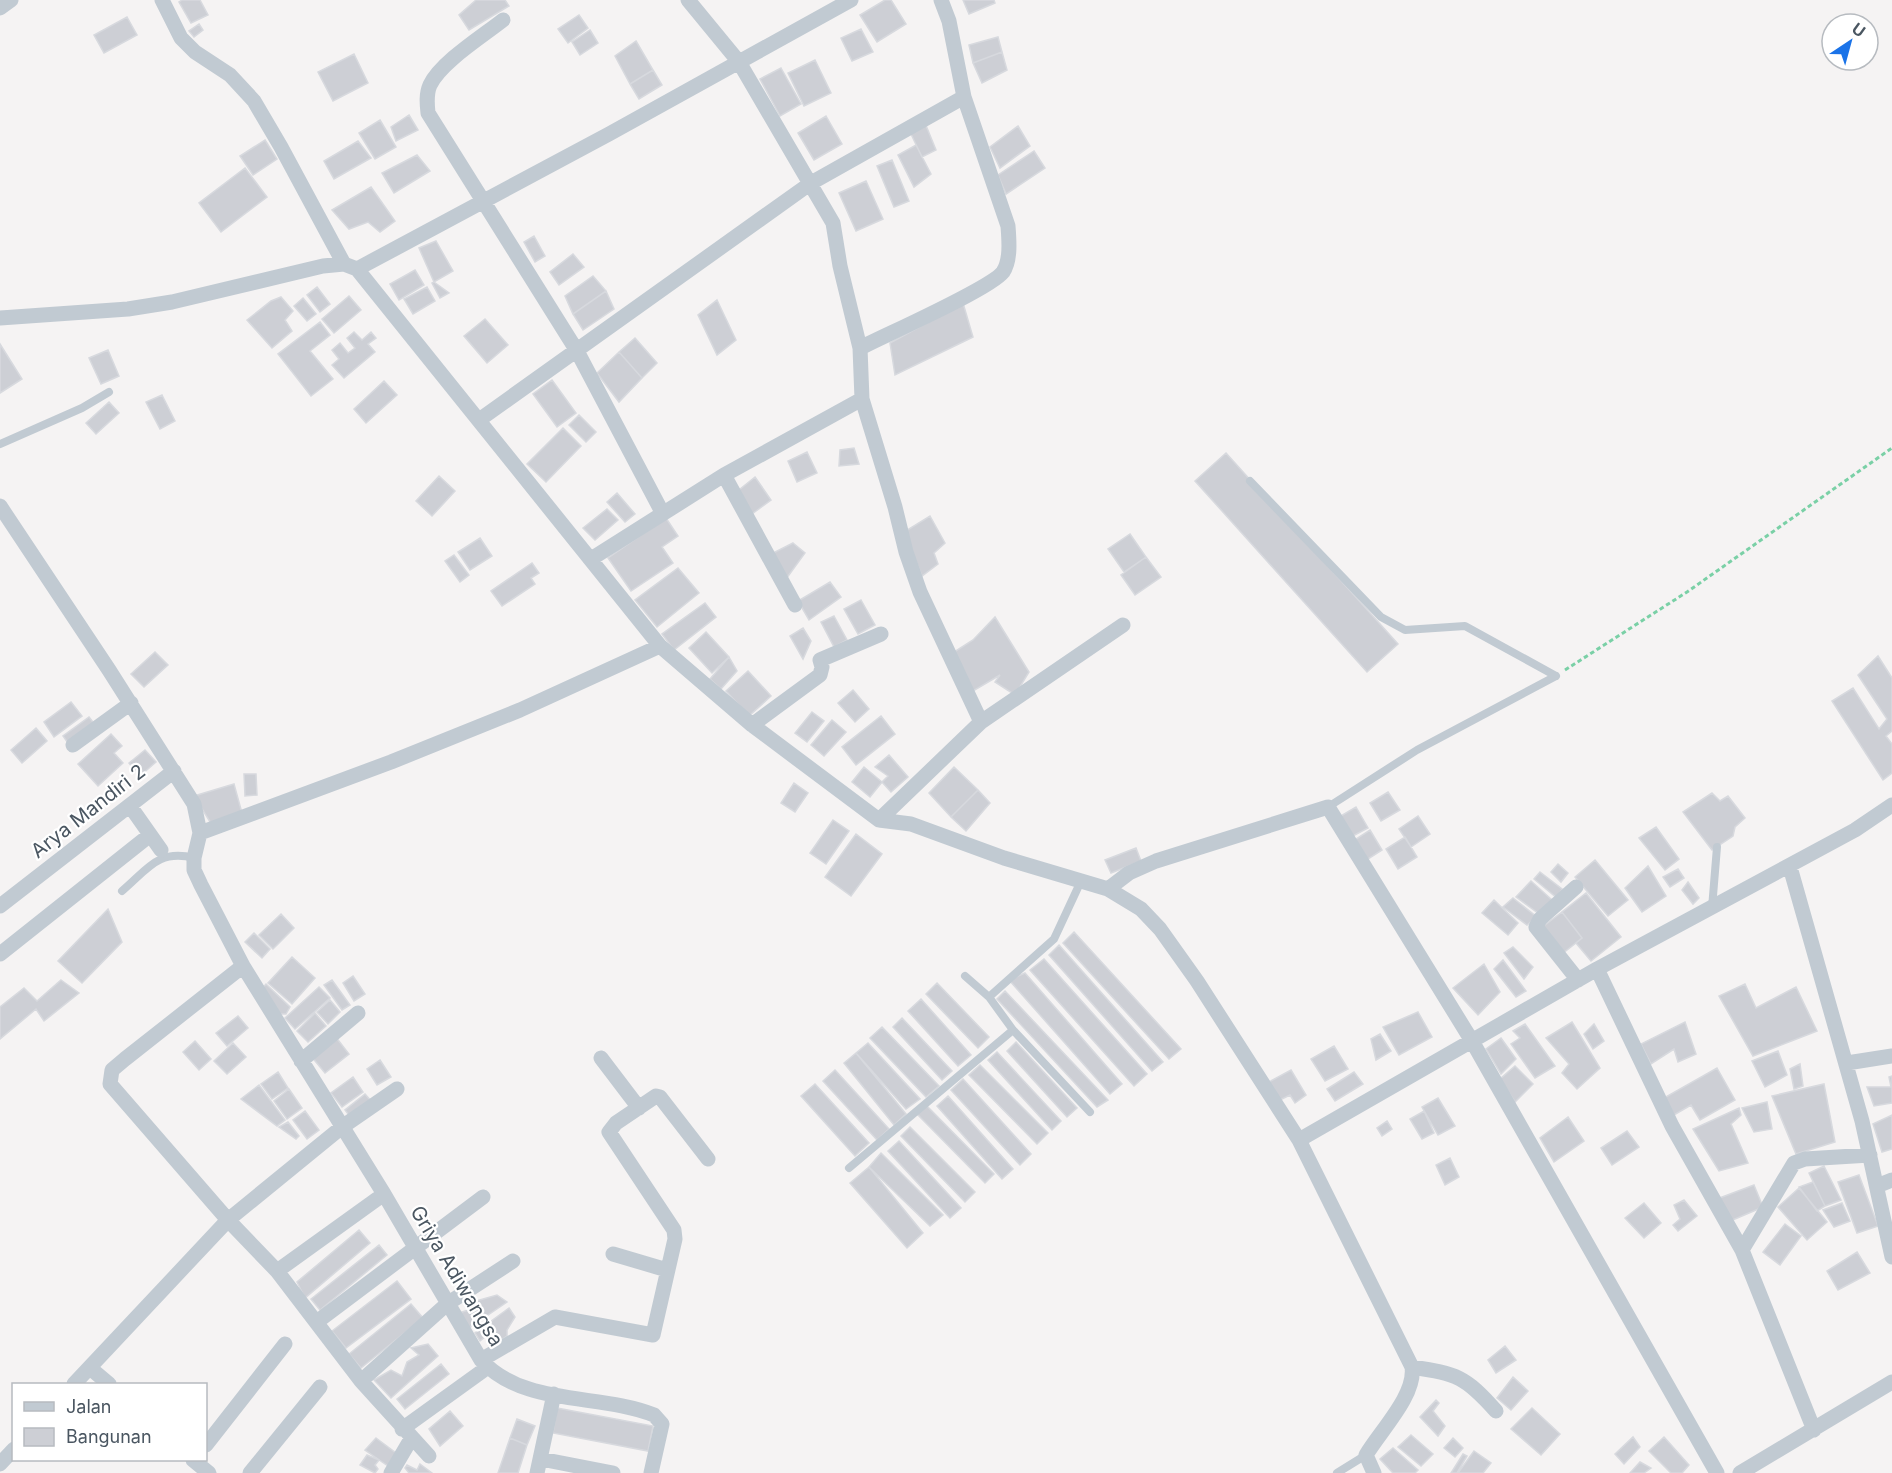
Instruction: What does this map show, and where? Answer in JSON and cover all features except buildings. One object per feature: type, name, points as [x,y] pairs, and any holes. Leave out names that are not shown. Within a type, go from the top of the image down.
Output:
[{"type":"street","points":[[0,8],[11,0]]},
{"type":"street","points":[[162,0],[181,38],[195,52],[230,75],[254,101],[350,267],[479,420],[660,646],[752,725],[879,820],[911,824],[1004,858],[1082,879],[1108,889],[1141,909],[1160,929],[1197,981],[1299,1140],[1412,1367],[1413,1378],[1409,1392],[1366,1455],[1374,1473]]},
{"type":"street","points":[[688,0],[739,62],[812,183],[833,223],[860,348],[862,399],[920,592],[981,722]]},
{"type":"street","points":[[0,318],[128,309],[172,302],[323,266],[350,267],[485,201],[851,0]]},
{"type":"street","points":[[860,348],[984,287],[1003,271],[1009,248],[1008,226],[964,97],[949,21],[941,0]]},
{"type":"street","points":[[503,20],[440,71],[430,86],[427,98],[428,113],[577,351],[662,512]]},
{"type":"street","points":[[479,420],[812,183],[964,97]]},
{"type":"street","points":[[591,559],[662,512],[724,475],[862,399]]},
{"type":"street","points":[[724,475],[795,605]]},
{"type":"street","points":[[0,506],[131,703],[194,804],[200,833],[194,858]]},
{"type":"street","points":[[879,820],[981,722],[1123,625]]},
{"type":"street","points":[[752,725],[820,675],[822,668],[820,660],[881,634]]},
{"type":"street","points":[[200,833],[391,762],[520,710],[660,646]]},
{"type":"street","points":[[73,745],[131,703]]},
{"type":"street","name":"Arya Mandiri 2","points":[[0,906],[174,771]]},
{"type":"street","points":[[1299,1140],[1597,969],[1855,831],[1892,805]]},
{"type":"street","points":[[129,806],[161,850]]},
{"type":"street","points":[[1108,889],[1129,873],[1156,861],[1328,807],[1472,1041],[1717,1473]]},
{"type":"street","points":[[0,954],[150,835]]},
{"type":"street","name":"Griya Adiwangsa","points":[[194,858],[194,870],[243,966],[485,1363],[520,1386],[654,1414],[662,1424],[651,1473]]},
{"type":"street","points":[[1790,867],[1847,1063],[1892,1257]]},
{"type":"street","points":[[1576,887],[1540,919],[1536,927],[1578,980]]},
{"type":"street","points":[[243,966],[112,1070],[110,1084],[228,1220],[277,1271],[318,1321],[362,1382],[429,1456]]},
{"type":"street","points":[[1597,969],[1672,1126],[1742,1250],[1814,1430]]},
{"type":"street","points":[[301,1061],[358,1013]]},
{"type":"street","points":[[1847,1063],[1892,1056]]},
{"type":"street","points":[[601,1058],[639,1107]]},
{"type":"street","points":[[75,1383],[228,1220],[342,1127],[397,1089]]},
{"type":"street","points":[[391,1473],[407,1434],[485,1363],[555,1317],[654,1335],[675,1239],[674,1230],[609,1132],[612,1126],[656,1096],[660,1097],[708,1159]]},
{"type":"street","points":[[1742,1250],[1794,1163],[1805,1159],[1870,1155]]},
{"type":"street","points":[[1876,1186],[1892,1180]]},
{"type":"street","points":[[277,1271],[384,1194]]},
{"type":"street","points":[[318,1321],[413,1247],[483,1197]]},
{"type":"street","points":[[613,1254],[667,1270]]},
{"type":"street","points":[[362,1382],[447,1304],[513,1261]]},
{"type":"street","points":[[207,1444],[285,1344]]},
{"type":"street","points":[[1412,1367],[1453,1374],[1467,1382],[1496,1411]]},
{"type":"street","points":[[90,1368],[108,1383]]},
{"type":"street","points":[[1740,1473],[1892,1382]]},
{"type":"street","points":[[250,1473],[320,1387]]},
{"type":"street","points":[[554,1394],[539,1466],[613,1473]]},
{"type":"street","points":[[0,1464],[12,1451]]},
{"type":"street","points":[[195,1461],[208,1473]]},
{"type":"lane","points":[[0,444],[82,408],[109,392]]},
{"type":"lane","points":[[1250,481],[1381,617],[1405,630],[1465,626],[1556,675]]},
{"type":"lane","points":[[1328,807],[1417,750],[1556,675]]},
{"type":"lane","points":[[1712,908],[1717,847]]},
{"type":"lane","points":[[122,891],[166,855],[176,854],[194,858]]},
{"type":"lane","points":[[989,997],[1054,939],[1082,879]]},
{"type":"lane","points":[[965,976],[989,997],[1013,1030],[1090,1112]]},
{"type":"lane","points":[[849,1168],[1013,1030]]},
{"type":"lane","points":[[1337,1473],[1366,1455]]},
{"type":"path","points":[[1556,675],[1687,592],[1892,448]]}]
